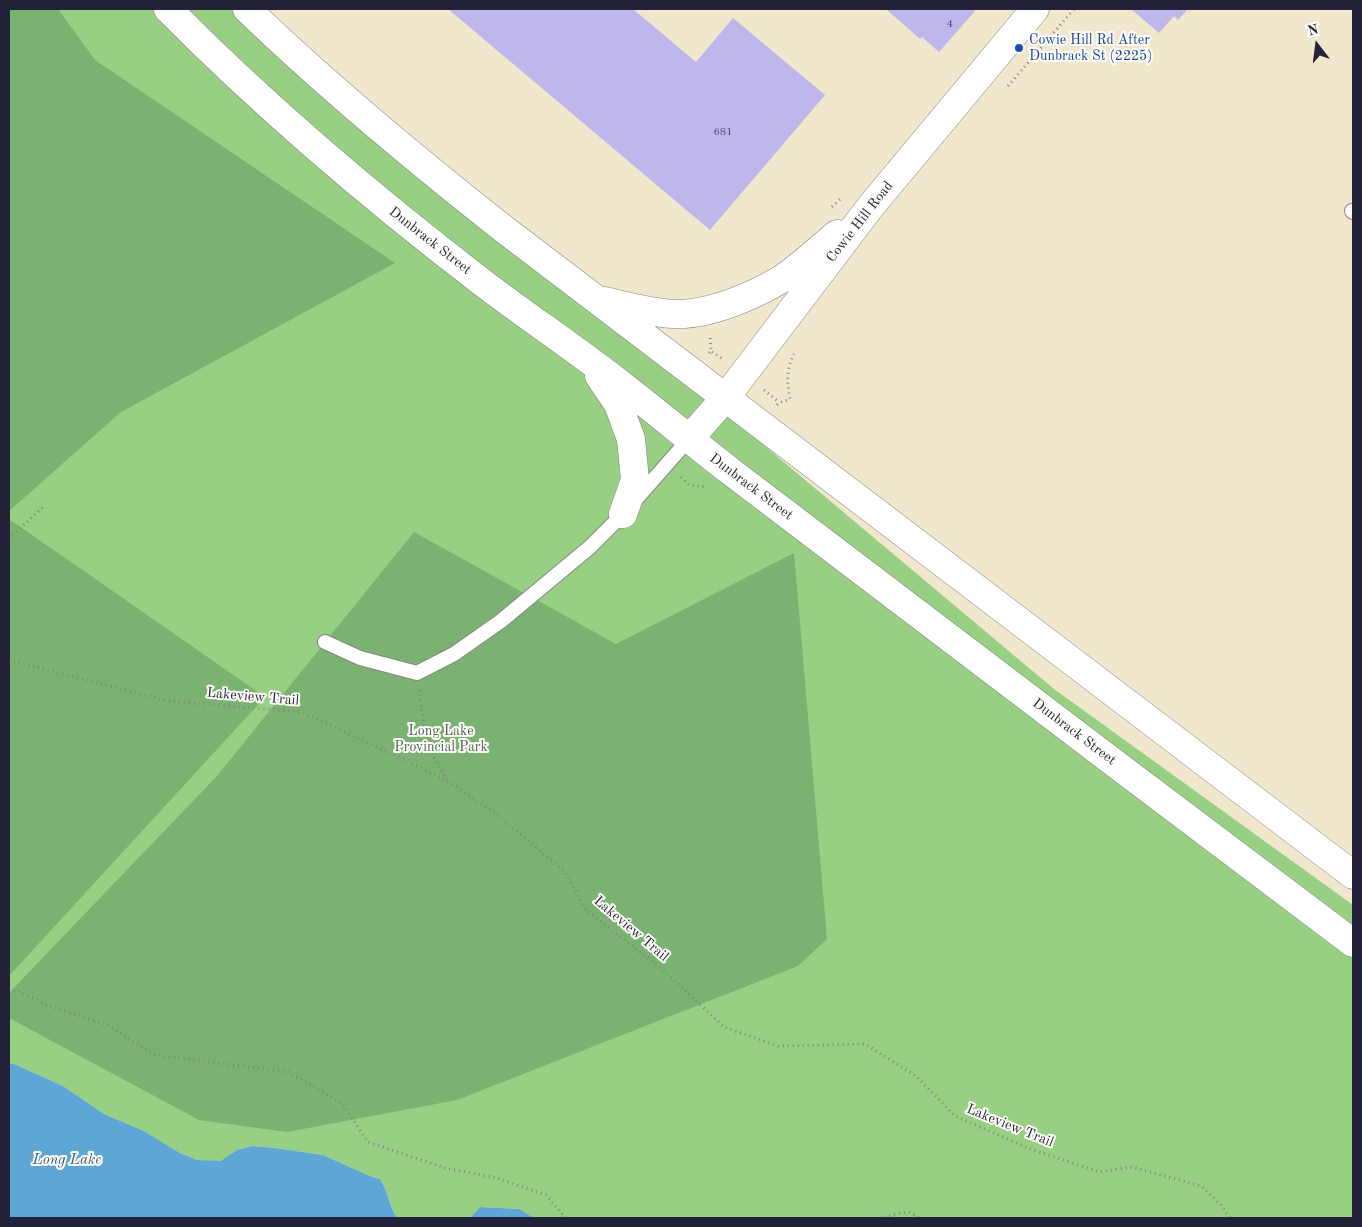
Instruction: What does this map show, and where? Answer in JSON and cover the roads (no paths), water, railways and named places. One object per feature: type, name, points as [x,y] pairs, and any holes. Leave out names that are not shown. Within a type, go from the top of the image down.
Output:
[{"type":"main road","name":"Dunbrack Street","points":[[168,9],[226,66],[350,177],[484,284],[587,358],[689,439],[1353,943]]},
{"type":"main road","points":[[247,9],[307,66],[385,134],[498,224],[1353,875]]},
{"type":"main road","name":"Cowie Hill Road","points":[[689,439],[726,397],[871,206],[1035,9]]},
{"type":"main road","points":[[595,299],[654,311],[680,314],[707,310],[742,298],[781,279],[871,206]]},
{"type":"main road","points":[[587,358],[618,404],[631,439],[635,480],[623,514]]},
{"type":"lane","points":[[325,642],[360,658],[417,673],[454,654],[501,621],[590,547],[623,514],[689,439]]},
{"type":"water","name":"Long Lake","points":[[9,1064],[14,1064],[63,1086],[104,1114],[144,1131],[180,1153],[197,1160],[221,1161],[237,1150],[252,1146],[323,1155],[380,1179],[397,1218],[9,1218]]},
{"type":"water","points":[[480,1207],[519,1209],[534,1218],[470,1218]]},
{"type":"place","name":"Cowie Hill Rd After Dunbrack St (2225)","points":[[1019,48]]},
{"type":"park label","name":"Long Lake Provincial Park","points":[[441,740]]}]
